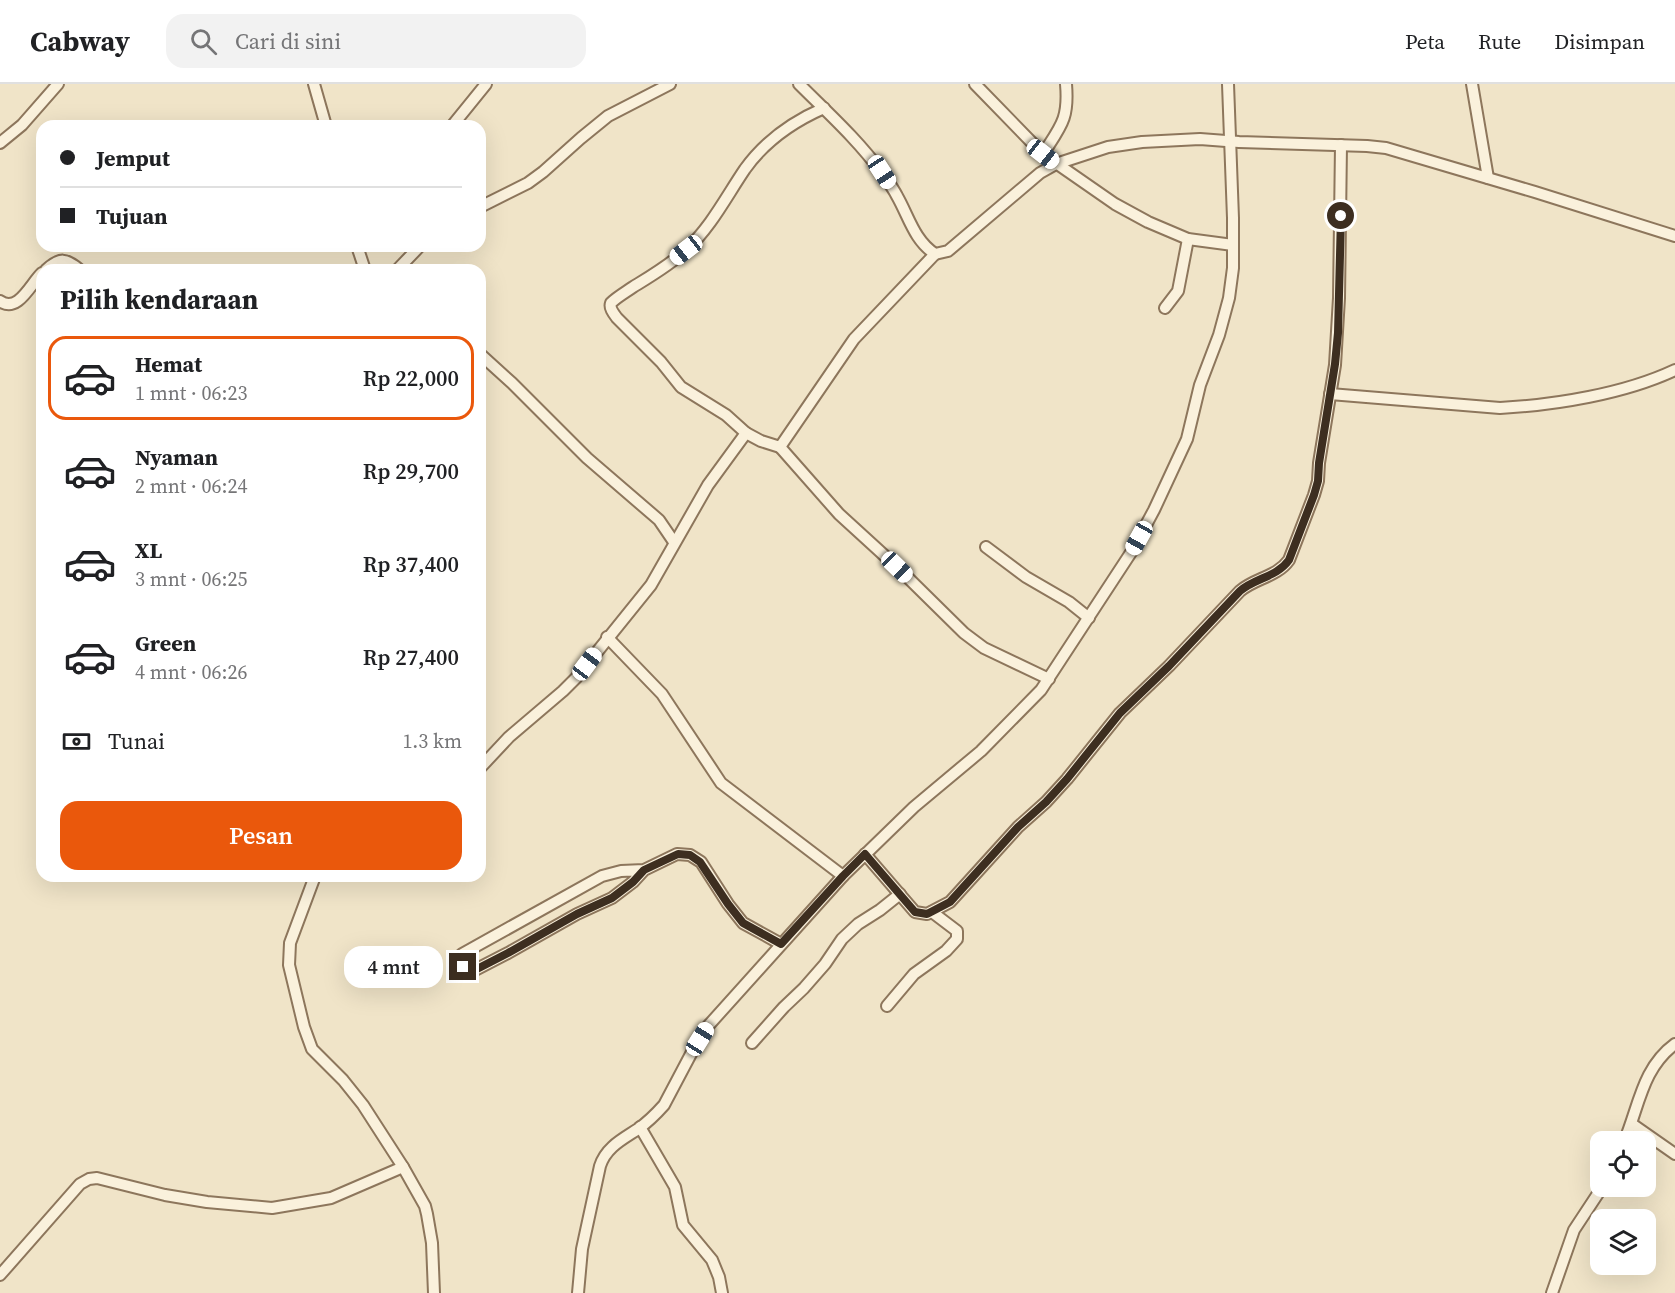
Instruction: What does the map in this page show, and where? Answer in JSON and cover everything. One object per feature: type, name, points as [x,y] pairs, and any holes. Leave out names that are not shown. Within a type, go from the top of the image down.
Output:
[{"type":"street","points":[[0,143],[22,125],[58,84]]},
{"type":"street","points":[[314,84],[324,120]]},
{"type":"street","points":[[457,120],[486,84]]},
{"type":"street","points":[[486,204],[528,183],[608,116],[670,84]]},
{"type":"street","points":[[799,84],[849,133],[882,172],[897,196],[912,228],[922,243],[935,254]]},
{"type":"street","points":[[975,84],[1043,154],[1132,214],[1188,239],[1233,245]]},
{"type":"street","points":[[1043,154],[1066,114],[1068,100],[1066,84]]},
{"type":"street","points":[[578,1293],[582,1249],[602,1160],[606,1154],[664,1105],[708,1026],[843,876],[914,807],[981,751],[1027,705],[1049,679],[1132,551],[1187,439],[1200,385],[1226,315],[1232,283],[1233,245],[1228,84]]},
{"type":"street","points":[[1472,84],[1488,178]]},
{"type":"street","points":[[824,108],[787,127],[762,150],[744,171],[713,218],[686,250],[610,305],[617,318],[661,362],[681,387],[726,415],[746,433],[780,447],[839,514],[890,560],[964,633],[984,648],[1049,679]]},
{"type":"street","points":[[780,447],[854,339],[935,254],[948,251],[1035,176],[1056,164],[1108,147],[1132,143],[1200,139],[1386,148],[1675,236]]},
{"type":"street","points":[[865,854],[915,912],[921,914],[932,912],[950,902],[1018,827],[1067,779],[1120,713],[1169,666],[1240,591],[1286,564],[1292,554],[1318,481],[1335,364],[1338,333],[1341,145]]},
{"type":"street","points":[[1165,308],[1178,291],[1188,239]]},
{"type":"street","points":[[403,264],[414,252]]},
{"type":"street","points":[[53,264],[62,260],[73,264]]},
{"type":"street","points":[[0,301],[6,305],[13,304],[36,280]]},
{"type":"street","points":[[486,359],[587,459],[659,520],[674,542]]},
{"type":"street","points":[[1330,394],[1500,408],[1515,407],[1560,401],[1624,388],[1650,381],[1675,370]]},
{"type":"street","points":[[486,762],[509,737],[563,692],[651,585],[708,485],[746,433]]},
{"type":"street","points":[[986,546],[1026,577],[1069,602],[1089,618]]},
{"type":"street","points":[[607,637],[662,694],[721,783],[843,876]]},
{"type":"street","points":[[644,870],[621,871],[602,876],[462,954],[460,961],[463,967],[469,971],[475,970],[508,953],[577,914],[612,898],[644,870],[678,854],[690,855],[704,867],[738,919],[748,927],[781,944]]},
{"type":"street","points":[[313,882],[290,943],[288,965],[304,1028],[312,1049],[343,1080],[363,1105],[425,1206],[432,1243],[434,1293]]},
{"type":"street","points":[[752,1043],[825,964],[842,939],[858,924],[900,894]]},
{"type":"street","points":[[887,1006],[914,974],[946,951],[957,939],[957,932],[932,912]]},
{"type":"street","points":[[1629,1131],[1638,1098],[1648,1075],[1666,1051],[1675,1044]]},
{"type":"street","points":[[1632,1124],[1675,1154]]},
{"type":"street","points":[[640,1127],[675,1187],[683,1225],[712,1260],[720,1277],[722,1293]]},
{"type":"street","points":[[0,1275],[80,1184],[89,1179],[97,1178],[186,1199],[272,1208],[331,1198],[403,1167]]},
{"type":"street","points":[[1552,1293],[1574,1230],[1596,1197]]},
{"type":"route","points":[[463,967],[465,970],[472,971],[508,953],[577,914],[612,898],[644,870],[678,854],[690,855],[700,862],[738,919],[748,927],[781,944],[865,854],[915,912],[927,914],[950,902],[1018,827],[1067,779],[1120,713],[1169,666],[1240,591],[1282,568],[1289,560],[1318,481],[1338,333],[1341,216]]}]
